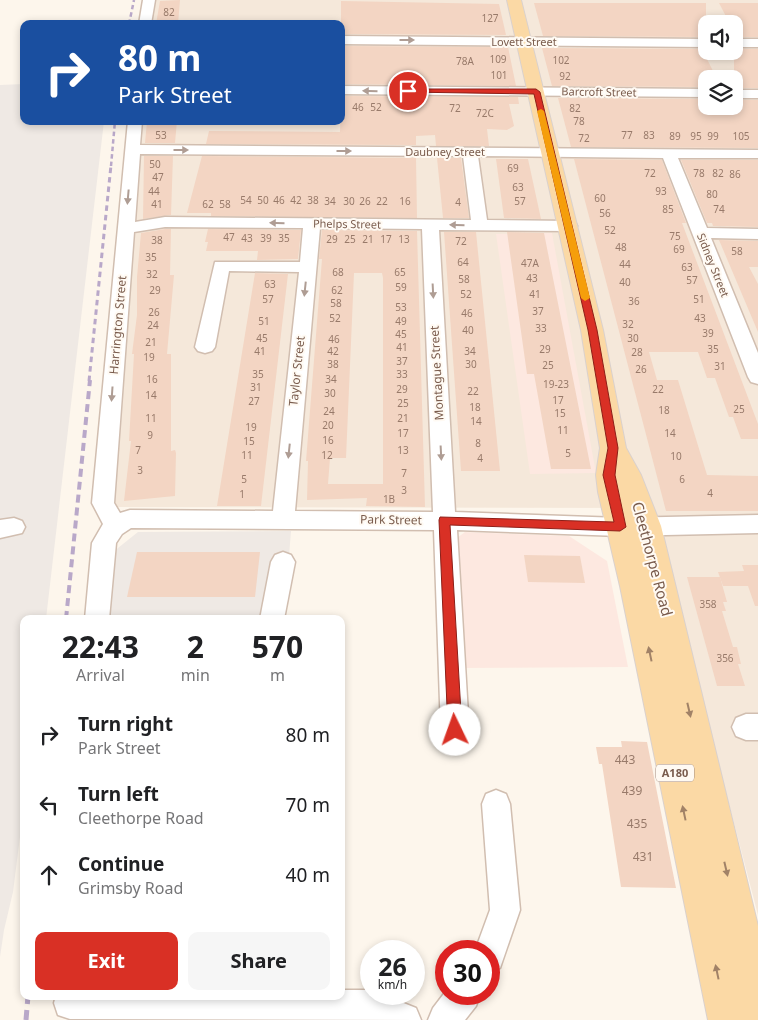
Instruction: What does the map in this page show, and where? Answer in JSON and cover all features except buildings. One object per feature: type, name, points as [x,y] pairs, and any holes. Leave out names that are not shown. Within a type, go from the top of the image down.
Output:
[{"type":"main road","name":"A180","points":[[514,0],[569,226]]},
{"type":"main road","name":"Cleethorpe Road","points":[[569,226],[592,330],[613,448],[609,475],[634,526],[758,1009]]},
{"type":"main road","name":"Cleethorpe Road","points":[[634,526],[635,586],[728,1020]]},
{"type":"street","points":[[146,20],[149,0]]},
{"type":"street","name":"Lovett Street","points":[[345,40],[698,43]]},
{"type":"street","points":[[743,43],[758,43]]},
{"type":"street","name":"Barcroft Street","points":[[345,90],[698,93]]},
{"type":"street","points":[[743,90],[758,94]]},
{"type":"street","name":"Harrington Street","points":[[115,526],[104,503],[135,125]]},
{"type":"street","name":"Daubney Street","points":[[133,149],[758,154]]},
{"type":"street","points":[[470,152],[480,226]]},
{"type":"street","name":"Sidney Street","points":[[669,154],[758,377]]},
{"type":"street","name":"Phelps Street","points":[[126,228],[165,222],[569,226]]},
{"type":"street","name":"Taylor Street","points":[[282,519],[312,224]]},
{"type":"street","name":"Montague Street","points":[[430,225],[455,730]]},
{"type":"street","points":[[700,233],[758,234]]},
{"type":"street","points":[[205,346],[221,266],[308,267]]},
{"type":"street","name":"Park Street","points":[[115,526],[122,521],[139,518],[444,520],[634,526],[758,524]]},
{"type":"street","points":[[98,615],[103,549],[108,534],[115,526]]},
{"type":"street","points":[[273,615],[283,562]]},
{"type":"street","points":[[495,940],[506,910],[496,804]]},
{"type":"street","points":[[70,1006],[237,1000],[332,1013],[373,1007],[404,1020]]},
{"type":"street","points":[[445,1020],[456,1005]]},
{"type":"shaded area","points":[[146,0],[758,0],[758,915],[652,508],[114,507],[136,125],[345,125],[345,20],[144,20]]},
{"type":"shaded area","points":[[20,84],[20,125],[104,125],[46,615],[20,615],[20,837],[13,892],[0,957],[0,85]]},
{"type":"shaded area","points":[[552,233],[596,473],[530,474],[496,234]]},
{"type":"shaded area","points":[[291,531],[284,615],[85,615],[90,555],[113,552],[138,532]]},
{"type":"shaded area","points":[[465,532],[569,536],[607,561],[628,667],[460,668],[453,541]]},
{"type":"railway","points":[[130,20],[134,0]]},
{"type":"railway","points":[[111,166],[115,125]]},
{"type":"railway","points":[[89,381],[111,165]]},
{"type":"railway","points":[[66,615],[90,380]]},
{"type":"railway","points":[[26,1020],[28,1000]]},
{"type":"slow traffic","points":[[541,111],[585,298]]},
{"type":"route","points":[[408,91],[536,92],[592,330],[613,448],[609,475],[620,527],[444,520],[455,730]]}]
